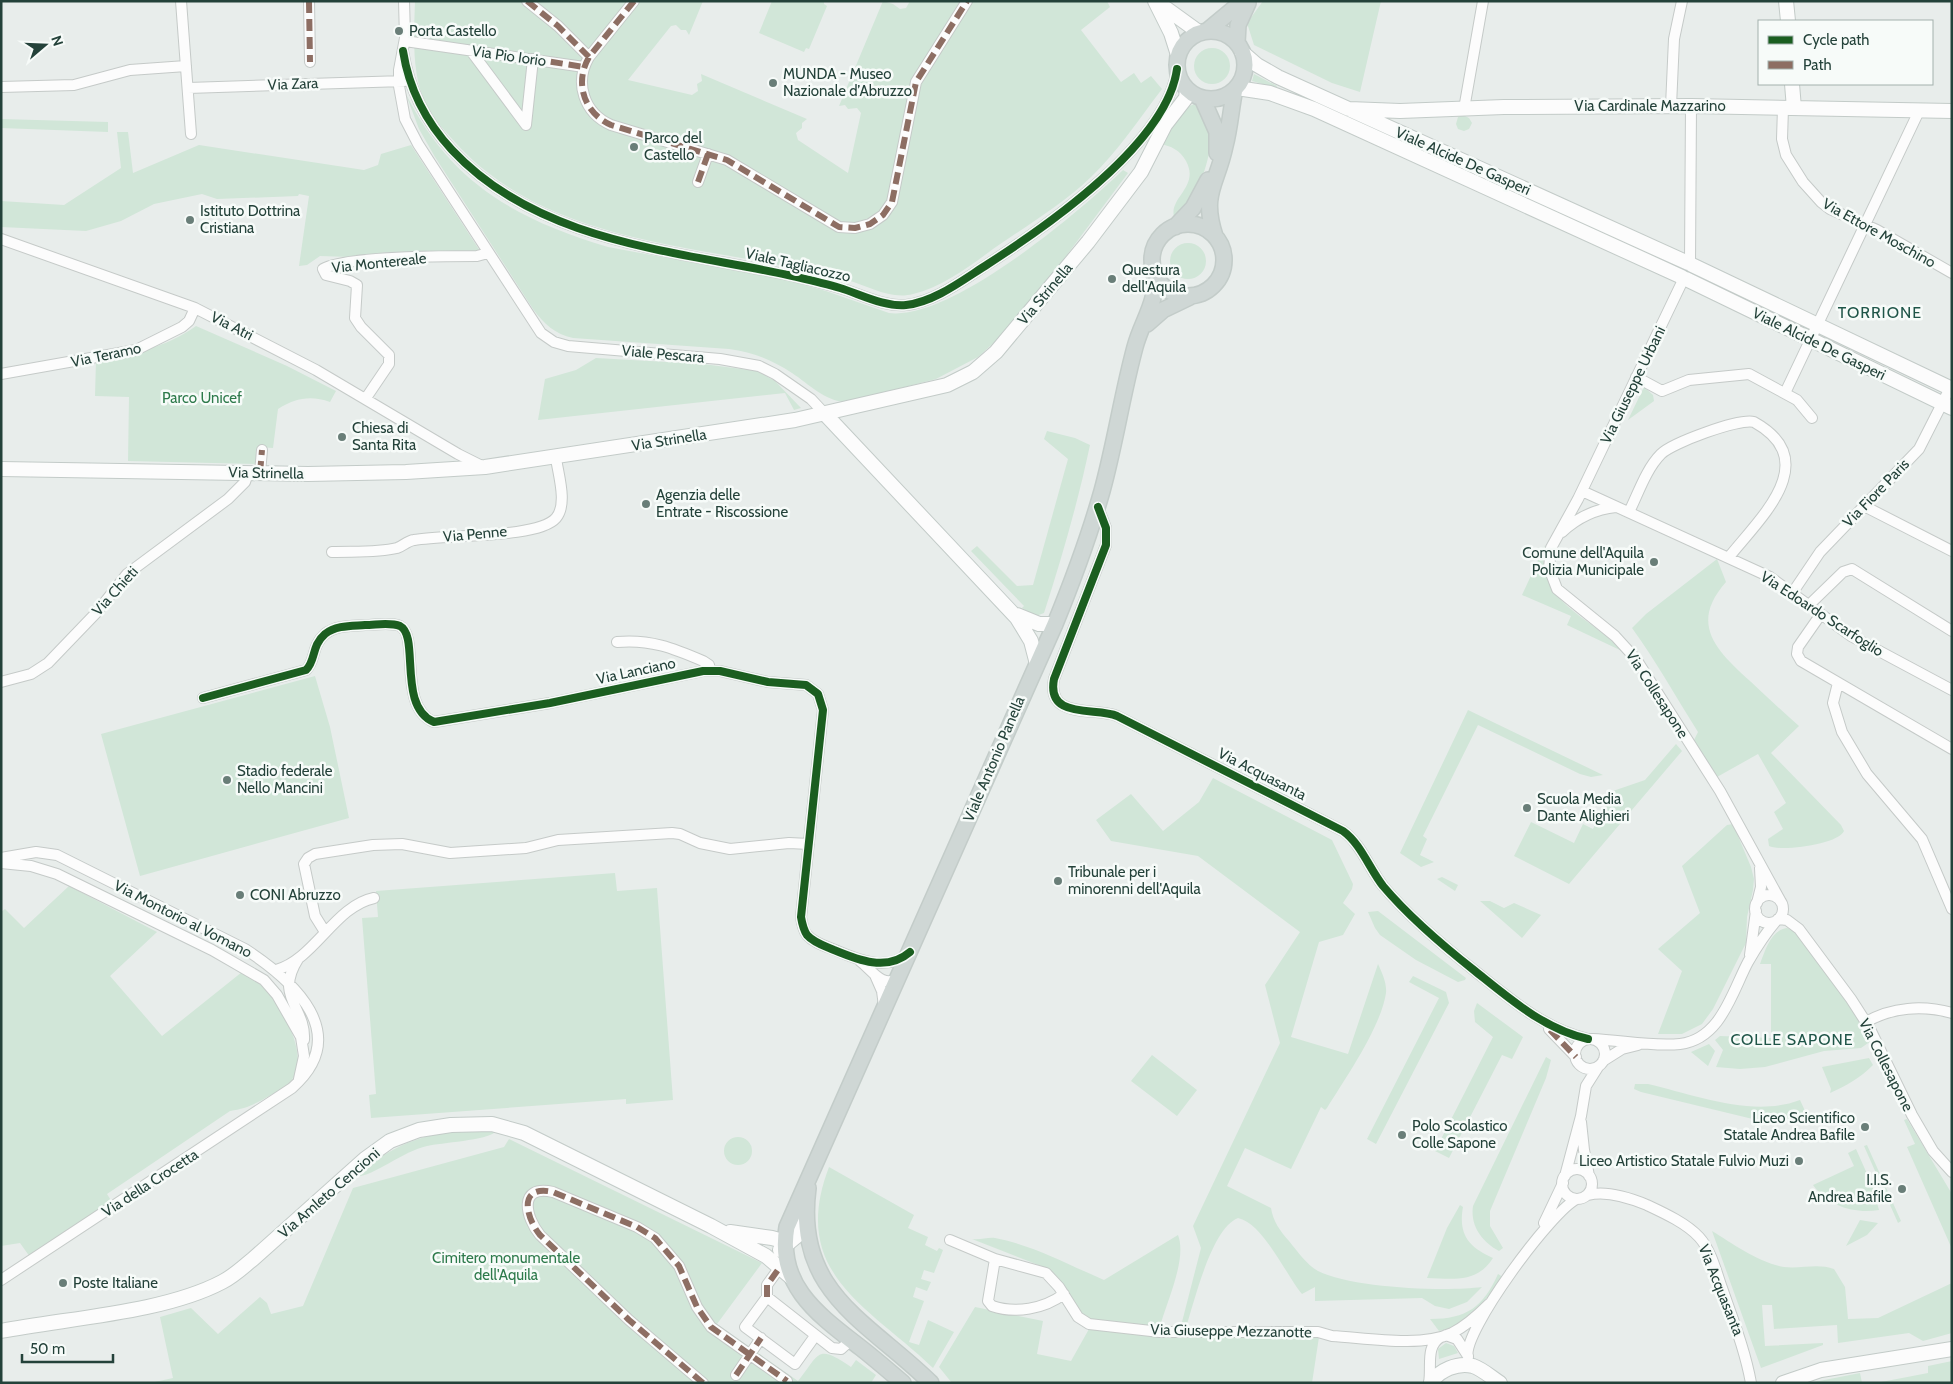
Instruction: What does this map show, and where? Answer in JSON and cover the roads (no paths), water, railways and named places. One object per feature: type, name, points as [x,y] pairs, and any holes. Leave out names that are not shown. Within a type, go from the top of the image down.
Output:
[{"type":"main road","points":[[1155,1],[1203,32],[1222,32],[1240,48]]},
{"type":"main road","points":[[1155,1],[1173,38],[1179,78],[1187,90],[1202,98],[1218,99],[1236,88]]},
{"type":"main road","points":[[1178,62],[1186,41],[1203,32],[1243,1]]},
{"type":"main road","points":[[1215,236],[1196,225],[1175,227],[1165,232],[1154,250],[1154,272],[1160,282],[1168,290],[1179,295],[1190,296],[1208,291],[1221,276],[1224,255],[1215,236],[1210,218],[1209,198],[1213,179],[1225,149],[1236,88],[1244,73],[1238,25],[1249,1]]},
{"type":"main road","points":[[1786,1],[1788,20]]},
{"type":"main road","name":"Viale Alcide De Gasperi","points":[[1240,48],[1267,72],[1690,264],[1951,388]]},
{"type":"main road","points":[[1788,108],[1792,85]]},
{"type":"main road","name":"Viale Alcide De Gasperi","points":[[1236,88],[1270,93],[1314,109],[1684,278],[1947,406]]},
{"type":"main road","name":"Via Strinella","points":[[1,468],[348,474],[464,469],[556,458],[825,414],[947,385],[965,377],[1004,344],[1082,250],[1136,179],[1165,125],[1185,99],[1187,90]]},
{"type":"main road","points":[[1175,227],[1198,199],[1211,172],[1216,155],[1217,132],[1202,98]]},
{"type":"main road","name":"Via Cardinale Mazzarino","points":[[1348,109],[1400,111],[1691,106],[1952,111]]},
{"type":"main road","points":[[1684,278],[1695,273],[1690,264]]},
{"type":"main road","name":"Viale Antonio Panella","points":[[902,1383],[810,1307],[793,1279],[785,1247],[787,1229],[1055,624],[1081,557],[1098,507],[1137,340],[1154,300],[1156,291],[1154,272]]},
{"type":"main road","name":"Viale Antonio Panella","points":[[1137,340],[1144,327],[1155,316],[1171,305],[1190,296]]},
{"type":"main road","name":"Viale Pescara","points":[[825,414],[1010,610],[1029,636],[1037,664]]},
{"type":"main road","name":"Viale Pescara","points":[[1010,610],[1036,624],[1055,624]]},
{"type":"main road","name":"Via Amleto Cencioni","points":[[4,1328],[156,1304],[217,1285],[246,1265],[378,1148],[413,1132],[437,1126],[478,1124],[512,1129],[757,1251],[793,1279]]},
{"type":"main road","name":"Viale Antonio Panella","points":[[814,1165],[808,1187],[806,1216],[813,1252],[831,1292],[852,1315],[931,1383]]},
{"type":"main road","points":[[757,1251],[770,1253],[785,1247],[798,1235],[806,1216]]},
{"type":"main road","name":"Via Amleto Cencioni","points":[[710,1226],[741,1234],[779,1240],[785,1247]]},
{"type":"main road","points":[[766,1238],[787,1229]]},
{"type":"main road","points":[[1783,1383],[1821,1370],[1920,1356],[1952,1349]]},
{"type":"main road","points":[[1430,1383],[1442,1372],[1455,1366],[1470,1366],[1482,1371],[1500,1383]]},
{"type":"street","points":[[181,1],[191,134]]},
{"type":"street","points":[[309,1],[310,62]]},
{"type":"street","points":[[404,1],[404,46]]},
{"type":"street","points":[[527,1],[558,26],[587,62]]},
{"type":"street","points":[[634,1],[587,62],[582,83],[584,97],[591,110],[602,120],[727,160],[834,225],[855,228],[875,222],[887,211],[896,192],[916,82],[968,1]]},
{"type":"street","points":[[1464,109],[1483,1]]},
{"type":"street","points":[[1671,106],[1673,48],[1682,1]]},
{"type":"street","name":"Via Pio Iorio","points":[[404,46],[471,51],[533,60],[587,62]]},
{"type":"street","name":"Viale Pescara","points":[[404,46],[398,80],[401,104],[410,130],[536,327],[558,344],[720,359],[759,366],[775,374],[811,399],[825,414]]},
{"type":"street","name":"Viale Tagliacozzo","points":[[404,46],[410,82],[427,118],[458,156],[490,185],[536,213],[571,226],[631,243],[793,276],[880,301],[903,305],[923,300],[969,276],[1032,234],[1082,197],[1118,164],[1142,136],[1170,94],[1178,62]]},
{"type":"street","points":[[471,51],[526,125],[533,60]]},
{"type":"street","points":[[1,87],[74,85],[130,70],[186,66]]},
{"type":"street","name":"Via Zara","points":[[188,88],[398,80],[410,82]]},
{"type":"street","points":[[1690,264],[1691,106]]},
{"type":"street","name":"Via Ettore Moschino","points":[[1788,108],[1784,150],[1803,182],[1820,202],[1830,209],[1866,225],[1952,273]]},
{"type":"street","points":[[1785,393],[1820,325],[1920,111]]},
{"type":"street","points":[[698,182],[708,154]]},
{"type":"street","name":"Via Atri","points":[[1,239],[196,308],[366,398],[448,448],[456,455],[464,469]]},
{"type":"street","name":"Via Montereale","points":[[366,398],[388,364],[388,355],[356,319],[354,312],[358,288],[356,284],[326,275],[323,269],[368,261],[477,256],[488,253]]},
{"type":"street","name":"Via Giuseppe Urbani","points":[[1582,491],[1684,278]]},
{"type":"street","name":"Via Teramo","points":[[1,374],[142,348],[182,327],[189,321],[196,308]]},
{"type":"street","points":[[1636,377],[1658,390],[1664,390],[1689,380],[1745,374],[1785,393],[1804,406],[1812,418]]},
{"type":"street","name":"Via Fiore Paris","points":[[1793,592],[1815,558],[1919,450],[1947,406],[1951,388]]},
{"type":"street","points":[[1629,512],[1656,460],[1668,449],[1741,421],[1754,422],[1780,444],[1784,456],[1785,477],[1777,498],[1729,557]]},
{"type":"street","points":[[254,473],[262,450]]},
{"type":"street","points":[[448,470],[454,466],[456,455],[485,467]]},
{"type":"street","name":"Via Penne","points":[[332,552],[387,549],[398,547],[412,540],[500,533],[547,524],[556,518],[561,507],[556,458]]},
{"type":"street","name":"Via Chieti","points":[[1,682],[31,674],[48,662],[97,612],[127,574],[228,500],[254,473]]},
{"type":"street","name":"Via Edoardo Scarfoglio","points":[[1582,491],[1770,576],[1820,614],[1865,644],[1952,690]]},
{"type":"street","name":"Via Collesapone","points":[[1582,491],[1555,540],[1549,562],[1555,586],[1615,636],[1636,659],[1720,792],[1781,902]]},
{"type":"street","points":[[1864,506],[1952,551]]},
{"type":"street","name":"Via Acquasanta","points":[[1098,507],[1106,528],[1106,545],[1054,679],[1053,689],[1060,703],[1068,709],[1102,711],[1117,716],[1343,831],[1356,843],[1376,878],[1416,921],[1460,959],[1532,1015],[1563,1031],[1590,1039],[1616,1039],[1644,1044]]},
{"type":"street","points":[[1555,540],[1570,525],[1584,517],[1604,509],[1617,507]]},
{"type":"street","points":[[1809,605],[1843,572],[1852,569],[1952,631]]},
{"type":"street","points":[[1820,614],[1798,647],[1797,654],[1805,664],[1952,750]]},
{"type":"street","name":"Via Lanciano","points":[[203,698],[304,671],[309,666],[316,644],[325,634],[340,627],[393,625],[404,629],[409,641],[410,673],[418,707],[426,718],[437,723],[550,703],[710,670],[768,682],[800,683],[811,687],[818,694],[823,710],[801,917],[803,928],[813,940],[860,961],[880,963],[899,959],[910,952]]},
{"type":"street","points":[[617,642],[638,640],[651,642],[703,661],[709,666],[710,670]]},
{"type":"street","points":[[1838,683],[1833,703],[1842,732],[1867,774],[1922,839],[1952,909]]},
{"type":"street","points":[[326,932],[315,916],[304,869],[305,862],[312,855],[373,845],[406,845],[450,853],[526,848],[545,842],[672,833],[680,834],[700,843],[730,849],[790,843],[809,844]]},
{"type":"street","name":"Via Montorio al Vomano","points":[[1,858],[36,852],[61,857],[218,934],[276,970],[312,1014],[317,1028],[318,1042],[313,1063],[296,1084]]},
{"type":"street","name":"Via Collesapone","points":[[1748,963],[1761,881],[1757,860]]},
{"type":"street","name":"Via Montorio al Vomano","points":[[1,863],[31,866],[57,874],[212,950],[264,980],[277,994],[303,1044],[303,1066],[296,1084]]},
{"type":"street","points":[[1532,1015],[1564,1042],[1577,1060],[1588,1069],[1601,1064],[1627,1047],[1644,1044],[1681,1044],[1705,1034],[1728,1005],[1748,963],[1777,920],[1783,911],[1781,902],[1775,896],[1768,895],[1760,899],[1756,908],[1759,917],[1764,921],[1777,920]]},
{"type":"street","points":[[276,970],[286,966],[300,956],[359,904],[374,898]]},
{"type":"street","name":"Via Collesapone","points":[[1777,920],[1787,920],[1799,929],[1866,1022],[1912,1115],[1933,1151],[1952,1172]]},
{"type":"street","points":[[300,956],[289,984],[290,999],[303,1026],[303,1044],[312,1048],[318,1042]]},
{"type":"street","name":"Via Lanciano","points":[[860,961],[874,974],[882,991],[884,1011]]},
{"type":"street","points":[[874,974],[886,981],[899,978],[895,968],[880,963]]},
{"type":"street","points":[[1866,1022],[1887,1013],[1916,1008],[1952,1013]]},
{"type":"street","points":[[1581,1116],[1584,1150],[1592,1189],[1588,1194],[1577,1199],[1566,1194],[1564,1180],[1581,1116],[1584,1092],[1591,1075],[1601,1064],[1603,1047],[1590,1039],[1578,1046],[1577,1060],[1584,1092]]},
{"type":"street","name":"Via della Crocetta","points":[[2,1280],[296,1084]]},
{"type":"street","points":[[1564,1180],[1571,1171],[1579,1170],[1590,1178]]},
{"type":"street","name":"Via Acquasanta","points":[[1590,1178],[1609,1194]]},
{"type":"street","name":"Via Giuseppe Mezzanotte","points":[[1539,1234],[1564,1180]]},
{"type":"street","points":[[703,1383],[629,1320],[540,1235],[528,1215],[527,1205],[531,1196],[539,1191],[552,1192],[649,1234],[675,1260],[697,1307],[709,1325],[787,1381]]},
{"type":"street","name":"Via Acquasanta","points":[[1588,1194],[1609,1194],[1652,1208],[1690,1229],[1701,1239],[1713,1263],[1742,1344],[1751,1383]]},
{"type":"street","name":"Via Giuseppe Mezzanotte","points":[[1468,1357],[1469,1342],[1489,1304],[1539,1234],[1560,1211],[1577,1199]]},
{"type":"street","name":"Via Giuseppe Mezzanotte","points":[[950,1240],[995,1259],[1043,1271],[1052,1278],[1078,1317],[1091,1325],[1160,1332],[1315,1332],[1332,1336],[1413,1340],[1444,1336],[1467,1324],[1489,1304]]},
{"type":"street","points":[[995,1259],[988,1299],[992,1306],[1022,1310],[1051,1302],[1064,1294]]},
{"type":"street","points":[[780,1267],[767,1285],[767,1297],[745,1327],[795,1364],[815,1336]]},
{"type":"street","points":[[767,1297],[815,1336],[836,1350],[843,1348],[851,1340]]},
{"type":"street","points":[[1430,1383],[1430,1363],[1433,1344],[1444,1336],[1458,1339],[1468,1357],[1482,1371]]},
{"type":"street","points":[[736,1375],[761,1338]]},
{"type":"street","points":[[1413,1340],[1424,1348],[1430,1363]]},
{"type":"street","points":[[1920,1356],[1952,1341]]},
{"type":"place","name":"Porta Castello","points":[[399,31]]},
{"type":"place","name":"MUNDA - Museo Nazionale d’Abruzzo","points":[[773,83]]},
{"type":"place","name":"Parco del Castello","points":[[634,147]]},
{"type":"place","name":"Istituto Dottrina Cristiana","points":[[190,220]]},
{"type":"place","name":"Questura dell'Aquila","points":[[1112,279]]},
{"type":"place","name":"Chiesa di Santa Rita","points":[[342,437]]},
{"type":"place","name":"Agenzia delle Entrate - Riscossione","points":[[646,504]]},
{"type":"place","name":"Comune dell'Aquila Polizia Municipale","points":[[1654,562]]},
{"type":"place","name":"Stadio federale Nello Mancini","points":[[227,780]]},
{"type":"place","name":"Scuola Media Dante Alighieri","points":[[1527,808]]},
{"type":"place","name":"Tribunale per i minorenni dell'Aquila","points":[[1058,881]]},
{"type":"place","name":"CONI Abruzzo","points":[[240,895]]},
{"type":"place","name":"Liceo Scientifico Statale Andrea Bafile","points":[[1865,1127]]},
{"type":"place","name":"Polo Scolastico Colle Sapone","points":[[1402,1135]]},
{"type":"place","name":"Liceo Artistico Statale Fulvio Muzi","points":[[1799,1161]]},
{"type":"place","name":"I.I.S. Andrea Bafile","points":[[1902,1189]]},
{"type":"place","name":"Poste Italiane","points":[[63,1283]]},
{"type":"district","name":"TORRIONE","points":[[1880,312]]},
{"type":"district","name":"COLLE SAPONE","points":[[1792,1039]]},
{"type":"park label","name":"Parco Unicef","points":[[202,398]]},
{"type":"park label","name":"Cimitero monumentale dell'Aquila","points":[[506,1266]]}]
